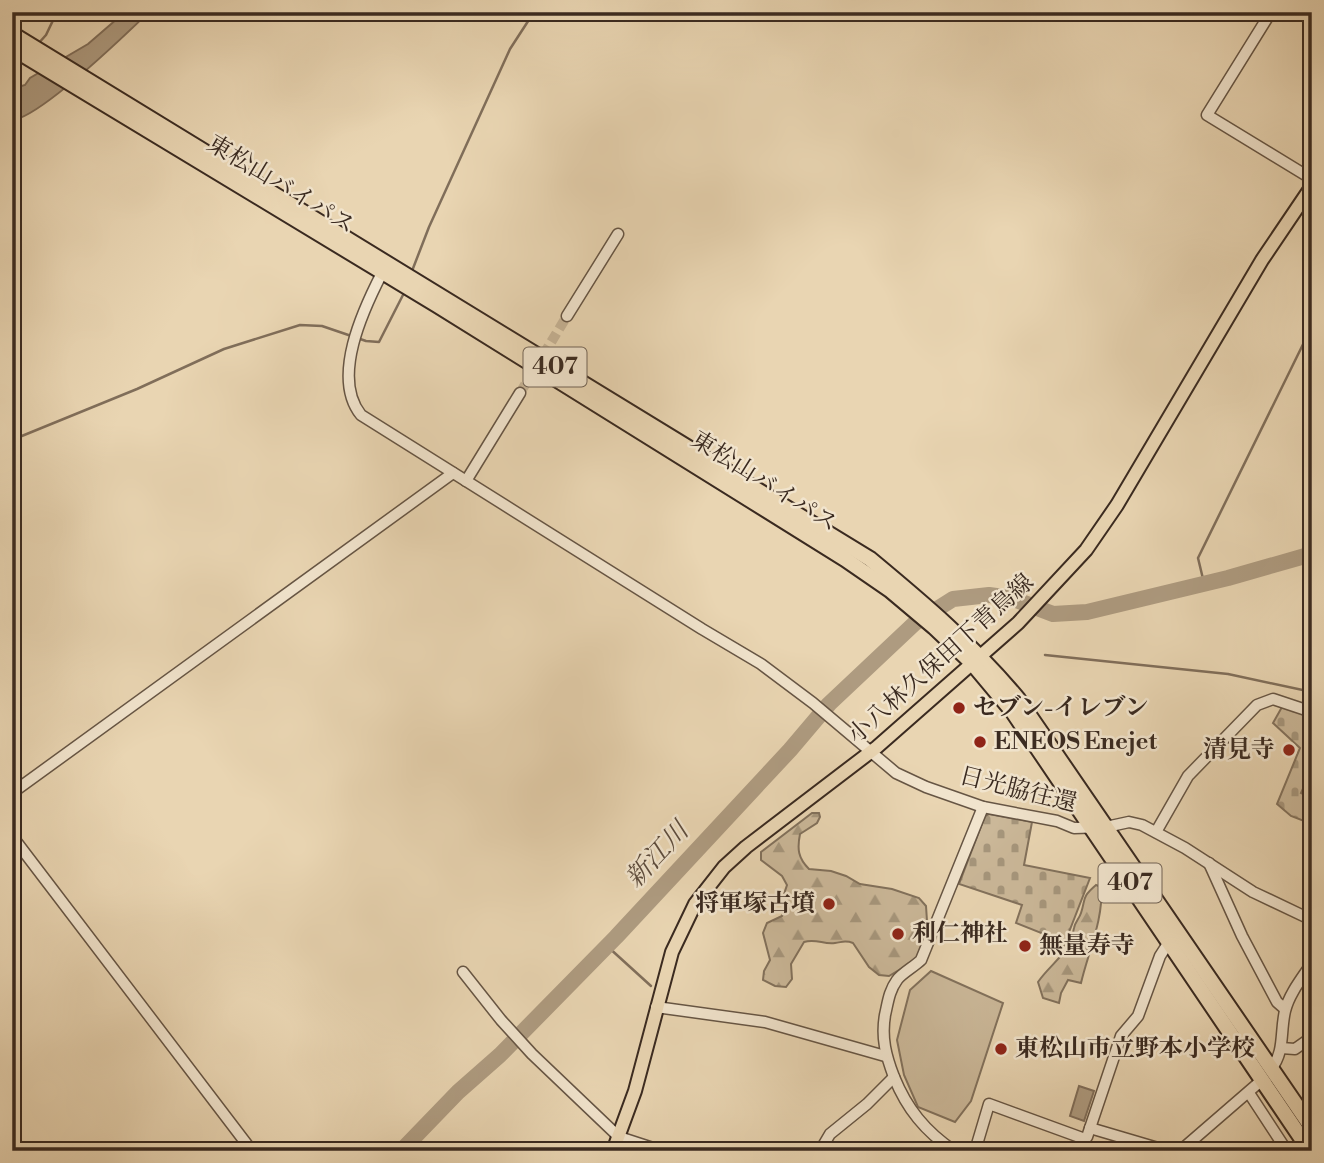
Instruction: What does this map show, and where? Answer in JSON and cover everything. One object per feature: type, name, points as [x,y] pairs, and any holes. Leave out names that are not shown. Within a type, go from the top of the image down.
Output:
[{"type":"highway","name":"東松山バイパス","points":[[12,34],[382,273],[438,305],[914,603]]},
{"type":"highway","name":"東松山バイパス","points":[[12,48],[181,145],[870,559],[976,660],[1061,784],[1100,828],[1266,1075],[1310,1151]]},
{"type":"highway","name":"東松山バイパス","points":[[1100,828],[1169,942],[1266,1075],[1295,1104]]},
{"type":"highway","name":"407","points":[[1295,1104],[1312,1119]]},
{"type":"highway","name":"407","points":[[1295,1104],[1312,1128]]},
{"type":"main road","name":"小八林久保田下青鳥線","points":[[613,1151],[635,1091],[672,952],[695,904],[724,867],[756,838],[871,752],[1047,594],[1098,534],[1262,260],[1312,186]]},
{"type":"street","points":[[1271,12],[1207,115],[1312,179]]},
{"type":"street","points":[[567,316],[618,234]]},
{"type":"street","points":[[382,273],[367,302],[352,351],[348,381],[354,407],[361,415],[466,481],[520,393]]},
{"type":"street","points":[[12,793],[453,473]]},
{"type":"street","name":"日光脇往還","points":[[466,481],[761,664],[813,703],[896,773],[926,787],[983,807],[1057,821],[1074,828],[1100,828],[1129,822],[1142,825],[1253,891],[1312,920]]},
{"type":"street","points":[[1156,832],[1188,776],[1257,705],[1273,699],[1312,712]]},
{"type":"street","points":[[954,1151],[920,1123],[901,1096],[885,1056],[883,1026],[888,996],[898,977],[921,960],[983,807]]},
{"type":"street","points":[[12,836],[251,1151]]},
{"type":"street","points":[[1209,863],[1242,936],[1277,1002],[1285,1009]]},
{"type":"street","points":[[975,1151],[989,1104],[1085,1139],[1121,1036],[1138,1016],[1160,956],[1169,942]]},
{"type":"street","points":[[1180,1151],[1249,1093],[1278,1061],[1285,1009],[1312,963]]},
{"type":"street","points":[[463,972],[532,1054],[619,1137],[662,1151]]},
{"type":"street","points":[[656,1007],[765,1022],[885,1056]]},
{"type":"street","points":[[1281,1048],[1295,1049],[1312,1037]]},
{"type":"street","points":[[820,1151],[830,1134],[867,1104],[894,1077]]},
{"type":"street","points":[[1249,1093],[1287,1151]]},
{"type":"street","points":[[1090,1128],[1168,1151]]},
{"type":"green space","points":[[1282,707],[1312,717],[1312,769],[1301,793],[1312,798],[1304,821],[1291,816],[1277,804],[1300,748],[1273,723]]},
{"type":"green space","points":[[812,813],[819,813],[820,817],[817,823],[800,834],[799,844],[799,853],[809,869],[831,871],[860,884],[892,889],[919,898],[926,906],[928,936],[919,958],[889,976],[879,975],[869,967],[853,943],[812,941],[804,942],[791,964],[792,979],[786,987],[775,986],[763,980],[770,960],[763,933],[767,923],[782,916],[787,904],[784,894],[787,885],[782,876],[761,860],[761,852]]},
{"type":"green space","points":[[989,814],[1032,822],[1024,865],[1090,878],[1062,950],[1054,947],[1055,943],[1043,938],[1044,934],[1016,923],[1022,905],[959,884],[985,816]]},
{"type":"green space","points":[[1096,885],[1101,887],[1100,911],[1081,983],[1068,980],[1059,1003],[1043,998],[1038,982],[1069,945],[1085,898]]},
{"type":"green space","points":[[931,971],[1003,1003],[971,1101],[955,1122],[918,1107],[904,1075],[897,1040],[910,990]]},
{"type":"shaded area","points":[[125,12],[149,12],[42,106],[12,120],[12,89],[25,85],[30,78],[88,44]]},
{"type":"shaded area","points":[[1079,1086],[1094,1091],[1084,1121],[1070,1116]]},
{"type":"waterway","points":[[37,45],[46,35],[57,12]]},
{"type":"waterway","points":[[412,271],[429,227],[510,49],[534,12]]},
{"type":"waterway","points":[[12,72],[24,61]]},
{"type":"waterway","points":[[12,440],[137,389],[224,349],[300,325],[322,326],[366,341],[379,342],[405,291]]},
{"type":"waterway","points":[[1204,583],[1198,558],[1312,326]]},
{"type":"waterway","name":"新江川","points":[[401,1151],[616,937],[790,750],[829,704],[915,623],[953,599],[989,595],[1011,598],[1053,614],[1087,612],[1228,578],[1312,554]]},
{"type":"waterway","points":[[1045,655],[1228,674],[1312,692]]},
{"type":"waterway","points":[[607,946],[651,986]]},
{"type":"waterway","points":[[956,1148],[966,1151]]},
{"type":"tunnel","points":[[520,393],[567,316]]},
{"type":"place","name":"セブン-イレブン","points":[[959,708]]},
{"type":"place","name":"ENEOS Enejet","points":[[980,742]]},
{"type":"place","name":"清見寺","points":[[1289,750]]},
{"type":"place","name":"将軍塚古墳","points":[[829,904]]},
{"type":"place","name":"利仁神社","points":[[898,934]]},
{"type":"place","name":"無量寿寺","points":[[1025,946]]},
{"type":"place","name":"東松山市立野本小学校","points":[[1001,1049]]}]
